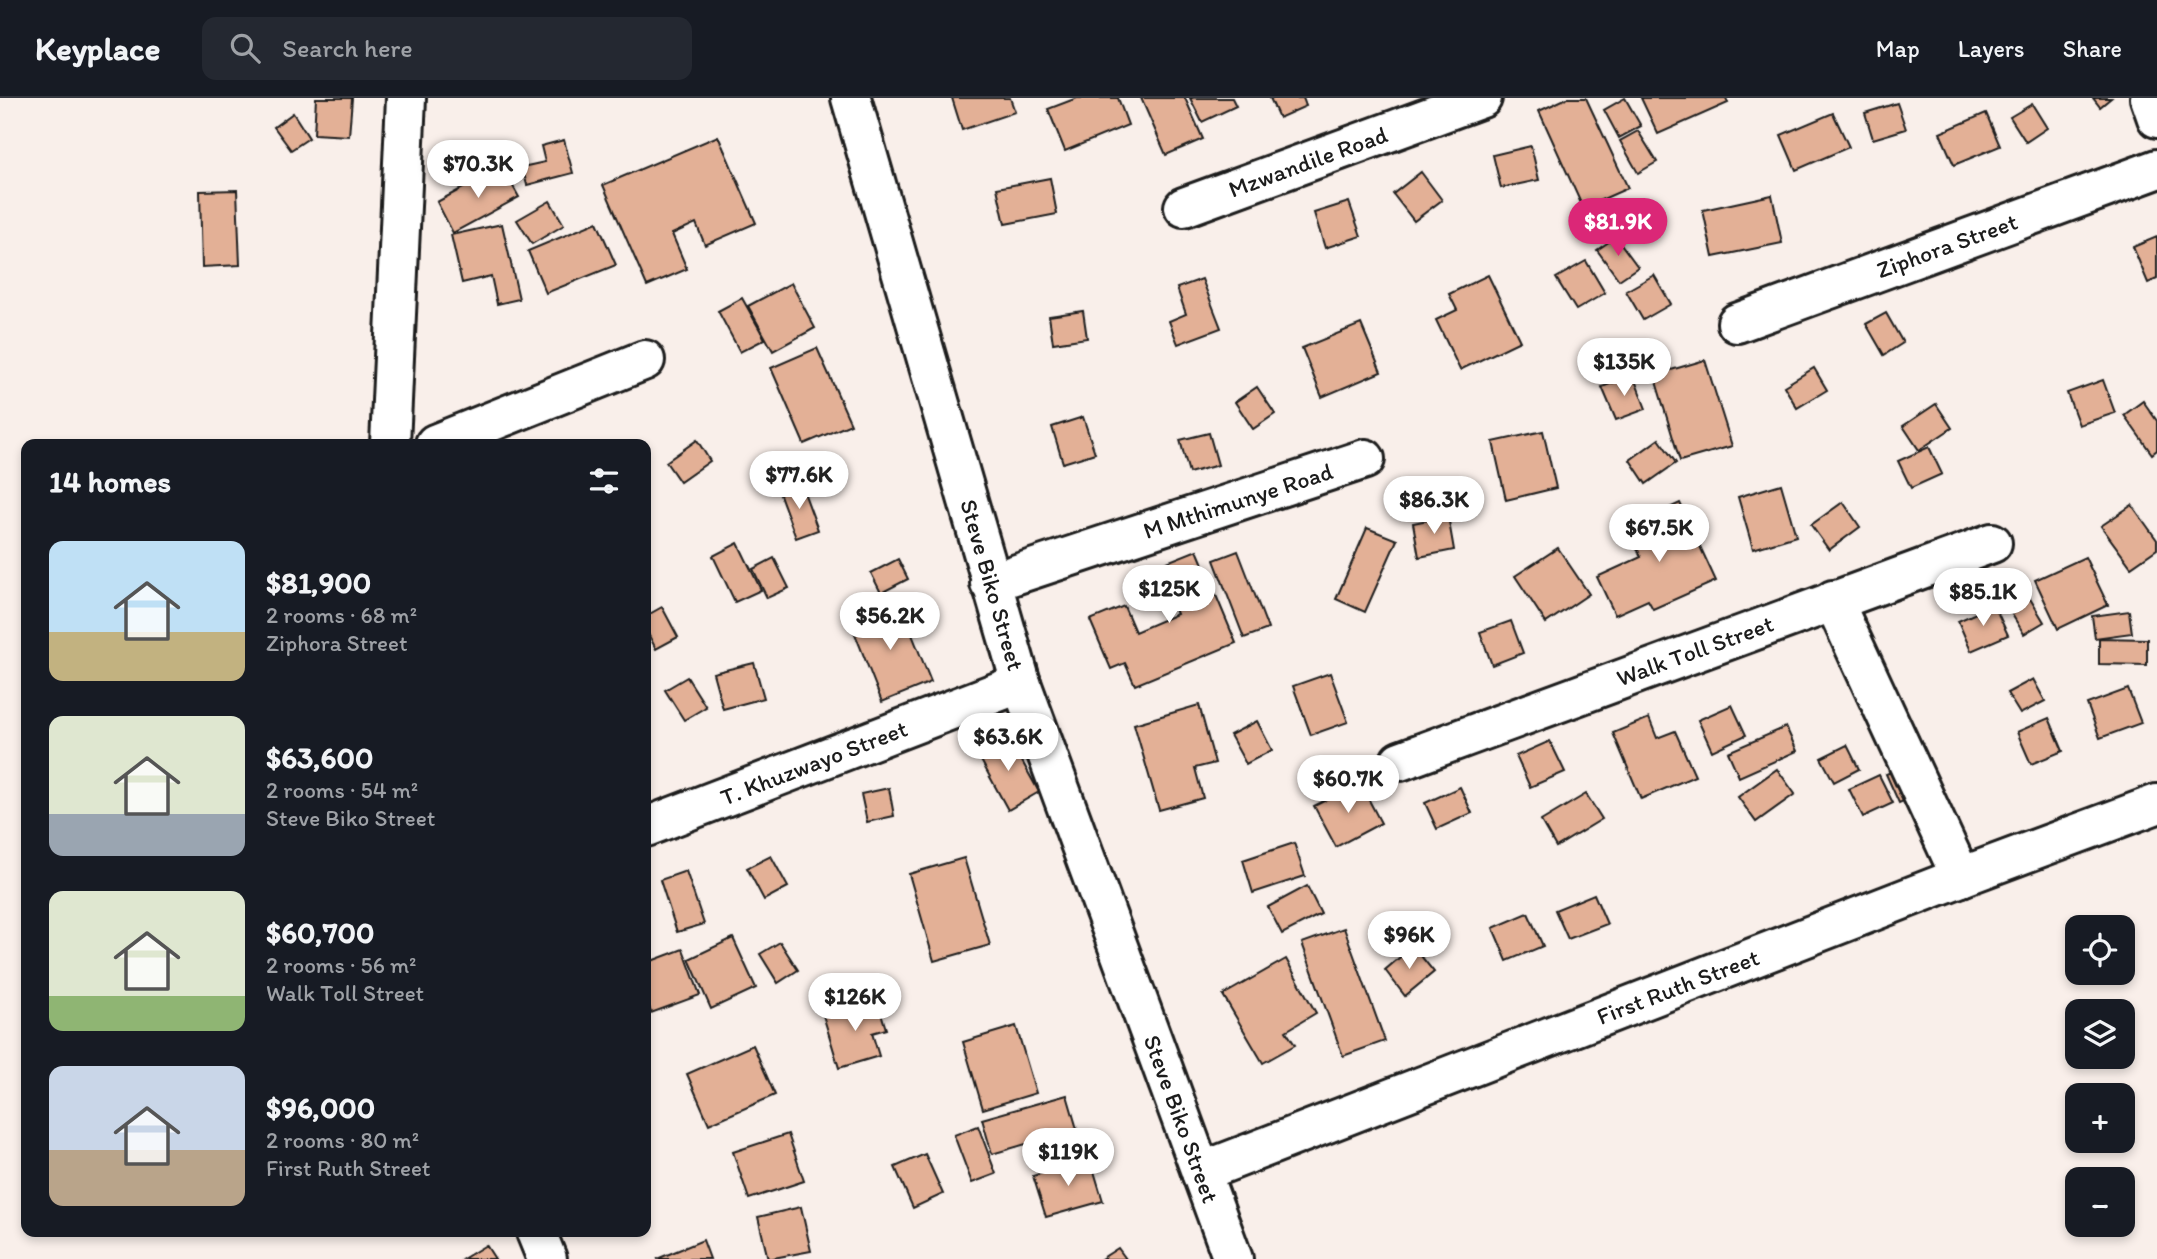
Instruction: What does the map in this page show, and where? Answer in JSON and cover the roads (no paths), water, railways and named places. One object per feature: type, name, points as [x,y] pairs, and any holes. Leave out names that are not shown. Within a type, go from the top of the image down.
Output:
[{"type":"street","points":[[390,439],[406,98]]},
{"type":"street","name":"Steve Biko Street","points":[[850,98],[1021,683],[1233,1259]]},
{"type":"street","points":[[2150,98],[2157,118]]},
{"type":"street","name":"Mzwandile Road","points":[[1184,207],[1475,99]]},
{"type":"street","name":"Ziphora Street","points":[[1737,323],[2157,169]]},
{"type":"street","points":[[448,439],[645,360]]},
{"type":"street","name":"M Mthimunye Road","points":[[990,583],[1365,459]]},
{"type":"street","name":"Walk Toll Street","points":[[1400,761],[1992,543]]},
{"type":"street","points":[[1833,600],[1961,877]]},
{"type":"street","name":"T. Khuzwayo Street","points":[[651,825],[1021,683]]},
{"type":"street","name":"First Ruth Street","points":[[1201,1172],[1961,877],[2157,804]]},
{"type":"street","points":[[539,1237],[547,1259]]}]
